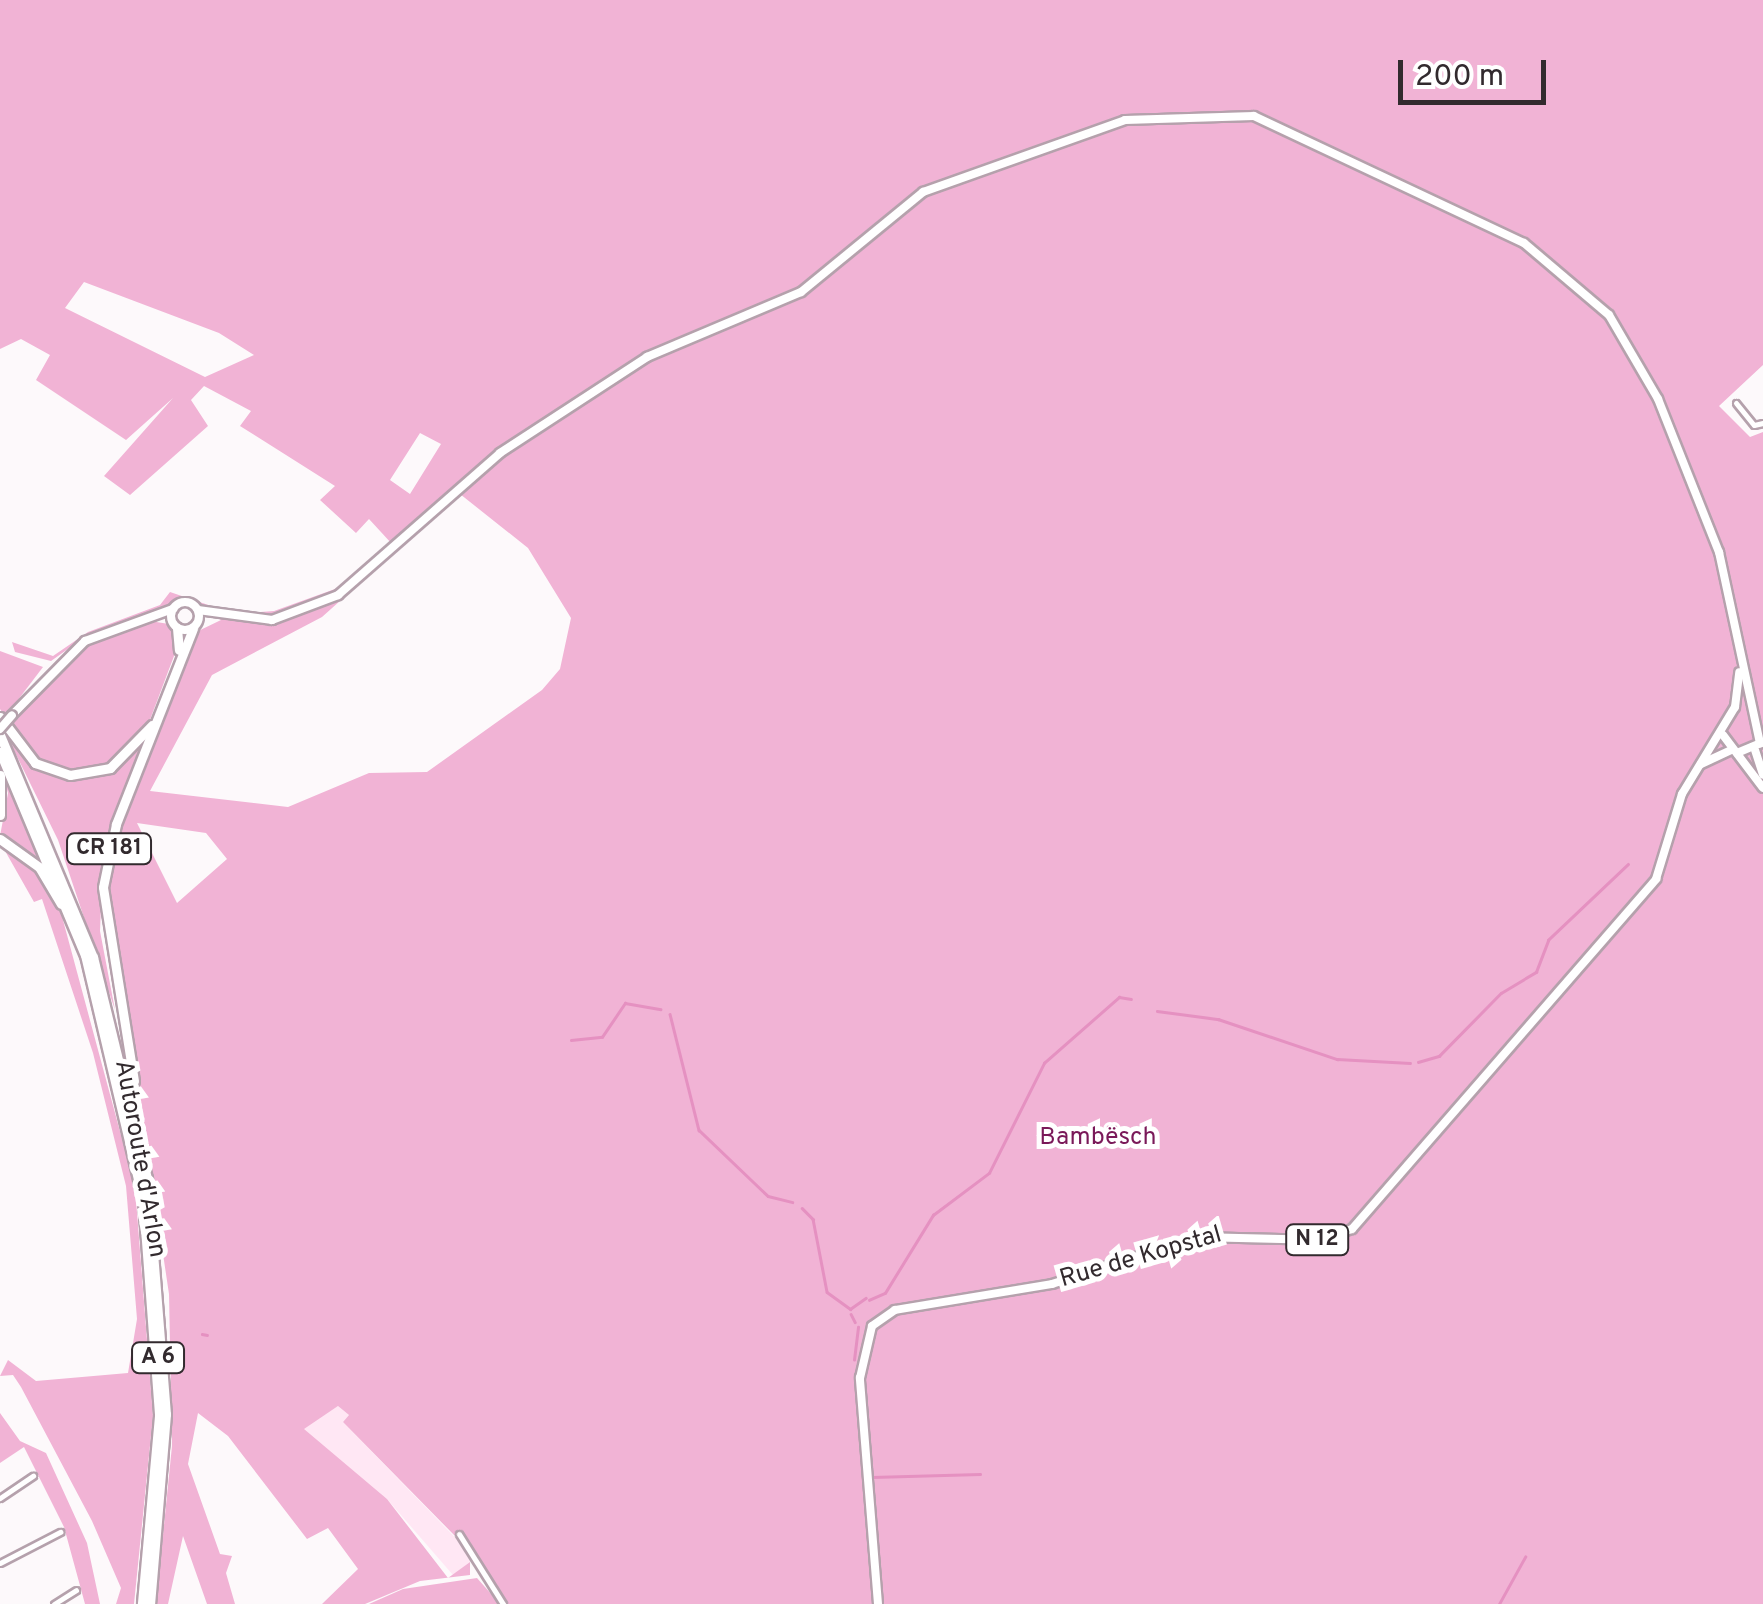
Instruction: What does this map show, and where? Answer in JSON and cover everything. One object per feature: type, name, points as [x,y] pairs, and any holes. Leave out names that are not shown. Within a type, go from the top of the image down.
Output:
[{"type":"highway","points":[[0,717],[20,749],[53,771],[110,768],[151,726],[178,655],[174,625]]},
{"type":"highway","name":"CR 181","points":[[135,1108],[103,887],[116,824],[195,627]]},
{"type":"highway","name":"Autoroute d'Arlon","points":[[0,732],[84,929],[135,1108],[166,1365],[150,1604]]},
{"type":"highway","name":"Autoroute d'Arlon","points":[[0,752],[85,955],[127,1113],[155,1297],[157,1481],[142,1604]]},
{"type":"highway","points":[[0,775],[0,814]]},
{"type":"highway","name":"A 6","points":[[0,839],[50,881],[85,955]]},
{"type":"main road","points":[[148,618],[195,627],[223,620],[288,616],[338,594],[500,453],[647,356],[801,292],[922,192],[1125,120],[1202,114],[1273,122],[1498,229],[1582,285],[1632,348],[1696,488],[1758,720],[1763,775]]},
{"type":"main road","points":[[0,732],[74,649],[188,602],[223,620]]},
{"type":"main road","points":[[173,609],[174,625]]},
{"type":"main road","points":[[195,627],[198,610]]},
{"type":"main road","name":"Rue de Kopstal","points":[[878,1604],[860,1378],[864,1342],[878,1320],[1071,1279],[1222,1232],[1323,1240],[1352,1228],[1646,893],[1698,766],[1723,735],[1740,663]]},
{"type":"main road","points":[[1729,719],[1758,720]]},
{"type":"main road","points":[[1723,735],[1763,788]]},
{"type":"main road","points":[[1698,766],[1760,745]]},
{"type":"street","points":[[1736,403],[1754,425],[1763,423]]},
{"type":"street","points":[[0,1498],[33,1476]]},
{"type":"street","points":[[0,1563],[60,1532]]},
{"type":"street","points":[[458,1534],[503,1604]]},
{"type":"street","points":[[54,1604],[76,1590]]},
{"type":"shaded area","points":[[338,1406],[349,1415],[343,1422],[475,1558],[453,1575],[387,1499],[303,1429]]},
{"type":"green space","name":"Bambësch","points":[[0,0],[1763,0],[1763,365],[1719,406],[1750,437],[1763,432],[1763,1604],[506,1604],[461,1533],[455,1536],[343,1422],[349,1415],[338,1406],[304,1429],[387,1499],[448,1578],[420,1581],[365,1604],[322,1604],[358,1569],[328,1528],[307,1539],[228,1436],[198,1413],[188,1464],[220,1554],[232,1556],[226,1573],[235,1604],[207,1604],[183,1536],[168,1604],[156,1604],[172,1446],[169,1294],[108,886],[119,825],[190,635],[221,620],[182,600],[89,634],[51,661],[15,652],[12,642],[53,656],[88,632],[160,605],[170,592],[235,614],[274,611],[335,589],[392,544],[369,519],[356,533],[320,500],[335,486],[240,426],[251,411],[204,386],[191,400],[208,426],[130,495],[104,476],[173,398],[126,440],[36,380],[50,355],[21,339],[0,349]],"holes":[[[84,282],[219,333],[254,355],[205,377],[65,308]],[[420,433],[441,444],[410,494],[390,480]],[[460,494],[528,548],[571,618],[560,669],[542,690],[427,772],[369,773],[288,807],[150,791],[212,675],[322,617]],[[137,823],[206,833],[227,859],[177,903]]]},
{"type":"green space","points":[[150,621],[169,624],[177,648],[148,725],[114,763],[76,773],[38,760],[8,725],[89,642]]},
{"type":"green space","points":[[0,651],[43,667],[5,717],[0,709]]},
{"type":"green space","points":[[1,724],[34,765],[69,778],[121,766],[149,735],[103,859],[100,931],[115,1010],[58,840]]},
{"type":"green space","points":[[0,763],[52,880],[0,836],[8,793]]},
{"type":"green space","points":[[0,842],[30,861],[60,909],[135,1187],[153,1416],[134,1604],[116,1604],[121,1588],[92,1521],[21,1387],[13,1375],[0,1376],[8,1360],[36,1381],[128,1373],[137,1319],[126,1186],[93,1053],[42,899],[34,902]]},
{"type":"green space","points":[[0,1413],[20,1441],[46,1453],[87,1543],[100,1604],[85,1604],[64,1527],[24,1447],[0,1463]]},
{"type":"green space","points":[[470,1562],[470,1575],[449,1578]]},
{"type":"green space","points":[[477,1578],[500,1604],[369,1604],[403,1589]]},
{"type":"waterway","points":[[1418,1062],[1439,1056],[1501,993],[1536,972],[1548,940],[1628,864]]},
{"type":"waterway","points":[[869,1300],[885,1293],[933,1215],[989,1173],[1044,1063],[1119,997],[1131,999]]},
{"type":"waterway","points":[[571,1040],[602,1037],[625,1003],[660,1009]]},
{"type":"waterway","points":[[1157,1011],[1218,1019],[1337,1059],[1410,1063]]},
{"type":"waterway","points":[[670,1014],[699,1130],[768,1196],[792,1202]]},
{"type":"waterway","points":[[802,1208],[813,1219],[827,1292],[850,1309],[866,1298]]},
{"type":"waterway","points":[[851,1314],[855,1322]]},
{"type":"waterway","points":[[854,1360],[858,1327]]},
{"type":"waterway","points":[[202,1334],[207,1335]]},
{"type":"waterway","points":[[864,1374],[882,1604]]},
{"type":"waterway","points":[[872,1477],[980,1474]]},
{"type":"waterway","points":[[1499,1604],[1525,1557]]}]
